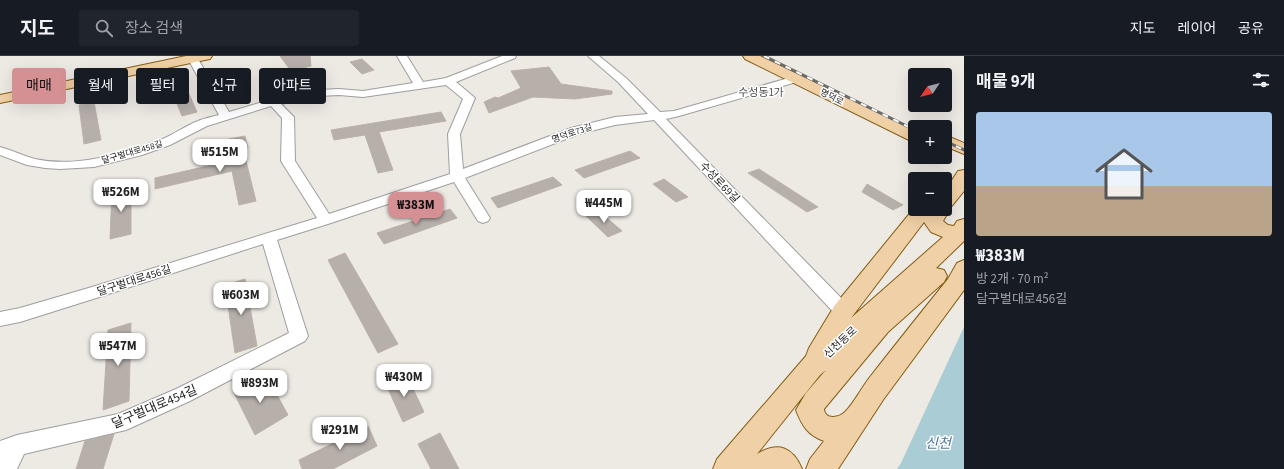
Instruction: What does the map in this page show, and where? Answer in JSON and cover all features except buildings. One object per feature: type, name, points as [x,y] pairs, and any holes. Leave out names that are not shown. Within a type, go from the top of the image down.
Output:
[{"type":"main road","name":"명덕로","points":[[750,56],[908,134]]},
{"type":"main road","name":"명덕로","points":[[770,56],[908,123]]},
{"type":"main road","points":[[0,99],[199,57]]},
{"type":"main road","points":[[952,143],[964,149]]},
{"type":"main road","points":[[952,154],[964,159],[952,174]]},
{"type":"main road","points":[[952,194],[964,175]]},
{"type":"main road","points":[[811,367],[843,311],[918,216]]},
{"type":"main road","points":[[854,421],[837,430],[823,428],[812,419],[809,410],[814,401],[880,325],[949,264],[960,232],[946,231],[937,228],[933,221],[935,216]]},
{"type":"main road","name":"신천동로","points":[[727,469],[811,367],[831,352],[871,313],[933,259],[960,232]]},
{"type":"main road","points":[[820,469],[831,456],[874,392],[957,283],[964,268]]},
{"type":"main road","points":[[760,469],[772,461],[781,461],[788,469]]},
{"type":"street","points":[[402,56],[410,67],[420,86]]},
{"type":"street","name":"달구벌대로458길","points":[[326,93],[363,94],[448,81],[511,56]]},
{"type":"street","name":"수성로69길","points":[[593,56],[622,80],[843,311]]},
{"type":"street","points":[[199,57],[226,117]]},
{"type":"street","name":"명덕로73길","points":[[457,176],[575,131],[598,124],[675,114],[796,79]]},
{"type":"street","points":[[448,81],[469,98],[454,134],[457,176],[483,218]]},
{"type":"street","name":"달구벌대로458길","points":[[0,151],[32,162],[45,164],[60,165],[94,163],[159,145],[203,124],[267,104]]},
{"type":"street","points":[[275,104],[288,116],[288,161],[326,220]]},
{"type":"street","name":"달구벌대로456길","points":[[0,319],[20,315],[93,293],[326,220],[457,176]]},
{"type":"street","name":"달구벌대로454길","points":[[8,448],[119,423],[183,396],[299,336],[268,237]]},
{"type":"street","points":[[6,469],[8,448]]},
{"type":"water","name":"신천","points":[[964,327],[964,469],[897,469],[901,463]]},
{"type":"railway","points":[[764,56],[908,127]]},
{"type":"railway","points":[[952,144],[964,150]]},
{"type":"district","name":"수성동1가","points":[[761,92]]}]
